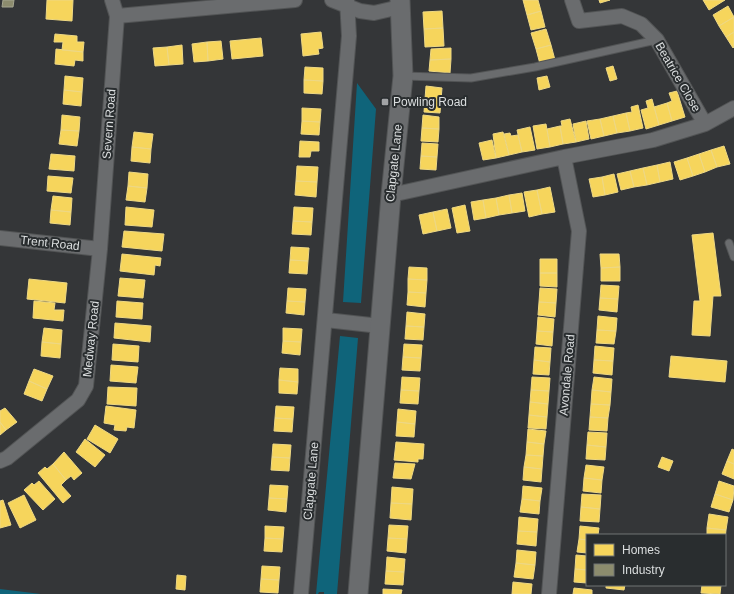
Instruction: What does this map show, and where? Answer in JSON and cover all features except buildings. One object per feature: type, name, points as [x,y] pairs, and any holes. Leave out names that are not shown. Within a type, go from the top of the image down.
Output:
[{"type":"street","name":"Severn Road","points":[[100,249],[117,16],[112,0]]},
{"type":"street","points":[[117,16],[294,0]]},
{"type":"street","points":[[332,0],[347,2],[360,11],[374,13],[400,4]]},
{"type":"street","name":"Beatrice Close","points":[[572,0],[579,21],[622,16],[641,24],[657,40],[705,124]]},
{"type":"street","name":"Clapgate Lane","points":[[301,594],[326,320],[349,36],[347,2]]},
{"type":"street","name":"Clapgate Lane","points":[[358,594],[390,195],[403,76],[400,4]]},
{"type":"street","points":[[390,195],[564,157],[653,140],[705,124],[734,108]]},
{"type":"street","name":"Avondale Road","points":[[549,594],[579,231],[564,157]]},
{"type":"street","name":"Trent Road","points":[[0,238],[100,249]]},
{"type":"street","name":"Medway Road","points":[[0,461],[7,458],[78,400],[86,386],[100,249]]},
{"type":"street","points":[[326,320],[380,326]]},
{"type":"lane","points":[[403,76],[471,78],[534,67],[657,40]]},
{"type":"lane","points":[[729,243],[734,258]]},
{"type":"shaded area","points":[[357,83],[376,109],[361,303],[343,302]]},
{"type":"shaded area","points":[[340,336],[358,338],[337,594],[324,594],[324,592],[319,592],[316,594]]},
{"type":"shaded area","points":[[0,589],[41,594],[0,594]]},
{"type":"place","name":"Powling Road","points":[[385,102]]}]
